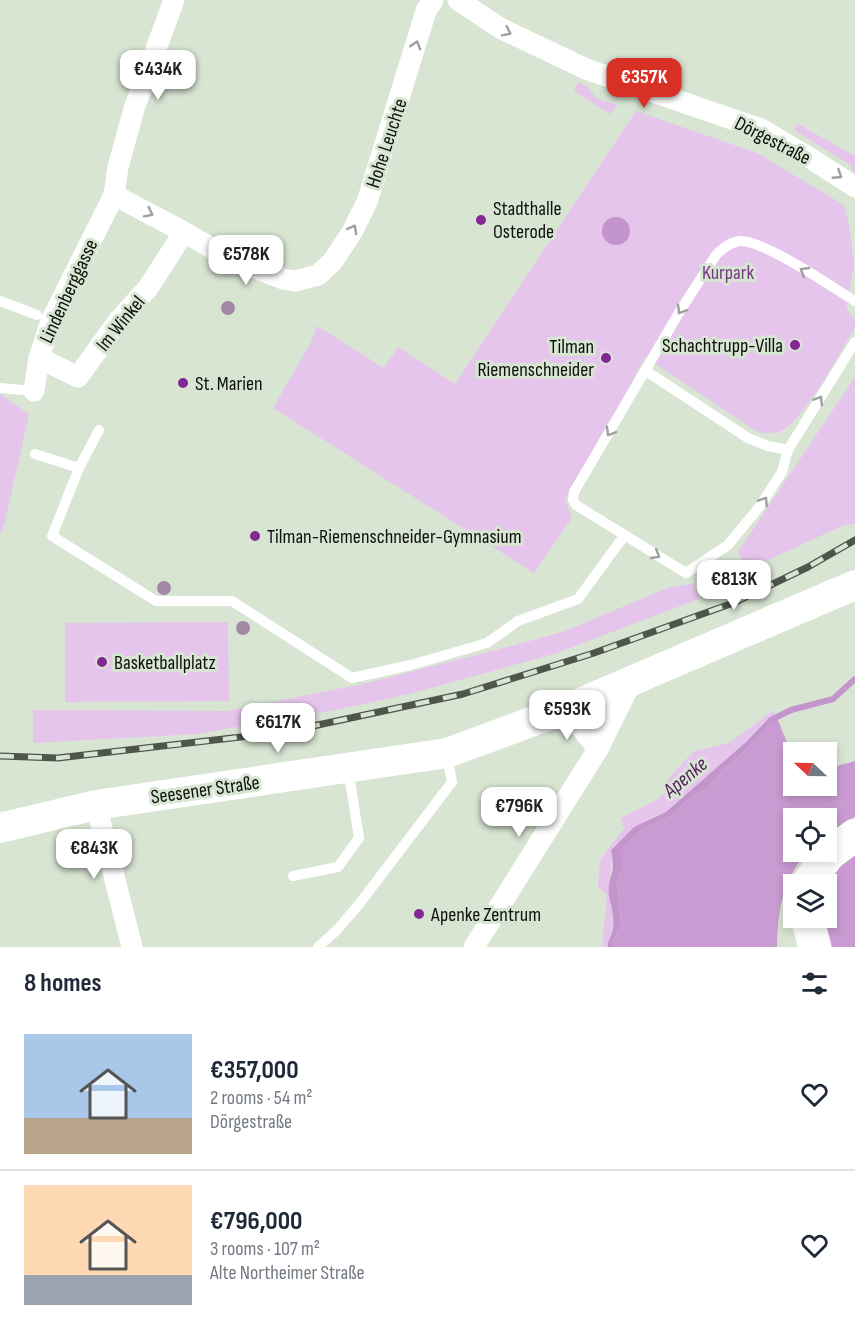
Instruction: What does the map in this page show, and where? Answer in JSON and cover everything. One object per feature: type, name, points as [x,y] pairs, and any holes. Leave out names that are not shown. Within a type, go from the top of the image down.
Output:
[{"type":"highway","points":[[814,874],[828,855],[855,835]]},
{"type":"highway","points":[[790,947],[793,928]]},
{"type":"highway","points":[[810,928],[815,947]]},
{"type":"street","name":"Lindenberggasse","points":[[34,391],[39,358],[51,321],[114,195],[118,167],[135,110],[174,0]]},
{"type":"street","name":"Hohe Leuchte","points":[[184,231],[231,259],[283,279],[294,281],[318,275],[333,261],[352,232],[367,202],[426,11],[433,0]]},
{"type":"street","name":"Dörgestraße","points":[[458,0],[500,28],[576,65],[762,129],[855,187]]},
{"type":"street","points":[[114,195],[184,231]]},
{"type":"street","name":"Im Winkel","points":[[39,358],[78,377],[119,320],[148,288],[184,231]]},
{"type":"street","name":"Seesener Straße","points":[[0,828],[96,805],[447,753],[566,710],[855,585]]},
{"type":"street","points":[[474,947],[598,749],[632,682]]},
{"type":"street","points":[[566,710],[598,749]]},
{"type":"street","points":[[96,805],[132,947]]},
{"type":"lane","points":[[855,300],[760,245],[747,242],[731,243],[716,255],[698,282],[574,492],[573,500],[576,505],[686,573],[728,545],[760,506],[782,472],[788,450],[855,342]]},
{"type":"lane","points":[[0,301],[37,315]]},
{"type":"lane","points":[[646,371],[748,438],[768,446],[788,450]]},
{"type":"lane","points":[[0,388],[34,391]]},
{"type":"lane","points":[[99,430],[79,468],[52,536],[156,601],[232,601],[352,678],[487,643],[518,621],[578,599],[624,536]]},
{"type":"lane","points":[[35,454],[79,468]]},
{"type":"lane","points":[[318,947],[338,930],[360,903],[452,782],[447,753]]},
{"type":"lane","points":[[293,876],[338,867],[359,838],[348,768]]},
{"type":"green space","points":[[578,82],[588,87],[596,98],[617,105],[610,114],[574,91]]},
{"type":"green space","name":"Kurpark","points":[[636,111],[757,153],[844,205],[849,224],[854,265],[846,308],[855,319],[855,328],[811,400],[790,425],[775,433],[757,432],[645,357],[565,499],[572,518],[534,573],[273,408],[311,342],[317,326],[384,368],[398,347],[455,384]]},
{"type":"green space","points":[[798,124],[855,156],[855,176],[850,165],[794,130]]},
{"type":"green space","points":[[855,377],[855,524],[844,525],[747,570],[738,552]]},
{"type":"green space","points":[[0,394],[29,414],[4,526],[0,533]]},
{"type":"green space","points":[[693,584],[699,599],[554,654],[409,694],[331,711],[197,734],[33,743],[33,710],[228,711],[367,683],[530,641],[565,631],[670,587]]},
{"type":"green space","points":[[228,622],[229,701],[65,702],[65,623]]},
{"type":"green space","points":[[774,710],[776,715],[767,720],[746,742],[666,812],[634,827],[611,849],[609,897],[613,925],[608,947],[602,947],[607,894],[598,888],[600,860],[624,828],[621,818],[655,801],[667,791],[662,785],[694,751],[729,743]]},
{"type":"shaded area","points":[[616,217],[626,221],[630,231],[626,241],[616,245],[606,241],[602,231],[606,221]]},
{"type":"shaded area","points":[[776,715],[778,720],[769,725],[707,788],[684,803],[675,814],[640,831],[620,849],[624,865],[617,879],[621,924],[613,947],[608,947],[613,925],[609,893],[613,867],[611,850],[634,827],[666,812],[746,742],[767,720]]},
{"type":"shaded area","points":[[778,720],[787,742],[783,742],[783,796],[837,796],[837,766],[855,761],[855,817],[837,828],[837,808],[783,808],[783,862],[799,862],[792,874],[783,874],[783,897],[777,947],[613,947],[621,924],[617,879],[624,865],[619,849],[640,831],[675,814],[684,803],[707,788],[769,725]]},
{"type":"shaded area","points":[[855,850],[855,947],[826,947],[821,928],[837,928],[837,874],[834,874]]},
{"type":"waterway","name":"Apenke","points":[[771,720],[791,710],[833,699],[855,679]]},
{"type":"railway","points":[[0,756],[58,758],[285,732],[463,694],[594,653],[733,603],[808,567],[855,540]]},
{"type":"place","name":"Stadthalle Osterode","points":[[481,220]]},
{"type":"place","name":"Schachtrupp-Villa","points":[[795,345]]},
{"type":"place","name":"Tilman Riemenschneider","points":[[606,358]]},
{"type":"place","name":"St. Marien","points":[[183,383]]},
{"type":"place","name":"Tilman-Riemenschneider-Gymnasium","points":[[255,536]]},
{"type":"place","name":"Basketballplatz","points":[[102,662]]},
{"type":"place","name":"Apenke Zentrum","points":[[419,914]]}]
